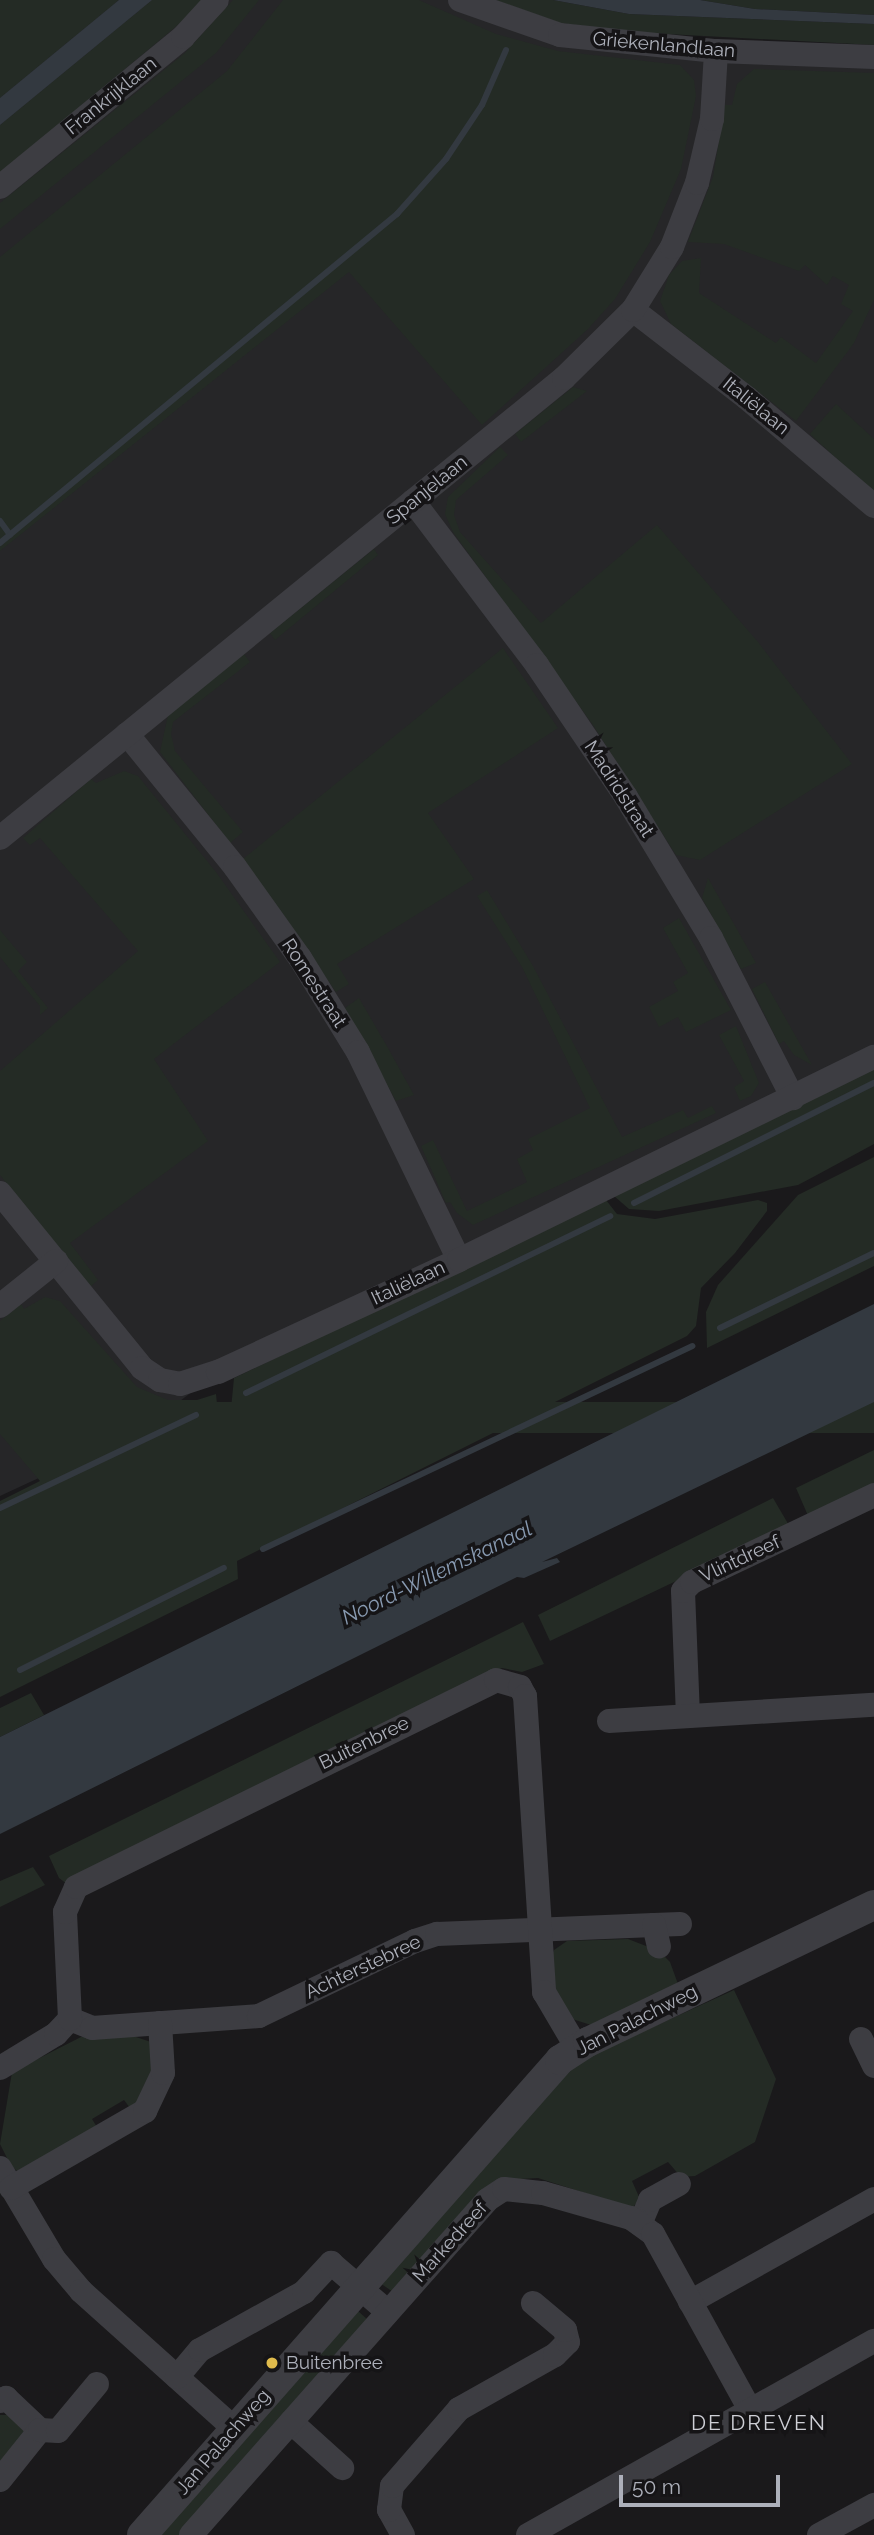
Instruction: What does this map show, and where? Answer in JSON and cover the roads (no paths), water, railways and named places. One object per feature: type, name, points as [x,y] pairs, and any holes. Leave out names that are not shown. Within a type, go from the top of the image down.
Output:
[{"type":"street","name":"Frankrijklaan","points":[[0,187],[183,37],[217,0]]},
{"type":"street","name":"Griekenlandlaan","points":[[460,0],[560,35],[716,51],[874,57]]},
{"type":"street","name":"Spanjelaan","points":[[0,838],[583,361],[633,310],[672,247],[697,183],[712,119],[716,51]]},
{"type":"street","name":"Italiëlaan","points":[[633,310],[747,398],[874,506]]},
{"type":"street","name":"Madridstraat","points":[[413,501],[537,665],[626,797],[710,938],[793,1098]]},
{"type":"street","name":"Romestraat","points":[[127,734],[235,867],[300,958],[358,1052],[459,1260]]},
{"type":"street","name":"Italiëlaan","points":[[0,1193],[142,1368],[180,1384],[207,1377],[459,1260],[874,1058]]},
{"type":"street","points":[[0,1306],[56,1261]]},
{"type":"street","name":"Vlintdreef","points":[[688,1716],[683,1591],[692,1582],[874,1495]]},
{"type":"street","name":"Buitenbree","points":[[70,2019],[65,1912],[76,1886],[496,1680],[520,1686],[528,1709],[544,1992],[577,2048]]},
{"type":"street","points":[[609,1721],[874,1705]]},
{"type":"street","name":"Jan Palachweg","points":[[142,2535],[552,2068],[577,2048],[874,1905]]},
{"type":"street","name":"Achterstebree","points":[[70,2019],[92,2028],[258,2016],[425,1937],[541,1931],[657,1935],[680,1924]]},
{"type":"street","points":[[0,2068],[56,2034],[70,2019]]},
{"type":"street","points":[[160,2023],[163,2073],[145,2111],[6,2178],[54,2259],[80,2291],[235,2429]]},
{"type":"street","points":[[861,2039],[874,2066]]},
{"type":"street","points":[[680,2184],[650,2200],[640,2224],[653,2234],[750,2410]]},
{"type":"street","name":"Markedreef","points":[[191,2535],[487,2200],[504,2189],[543,2193],[640,2224]]},
{"type":"street","points":[[690,2302],[874,2199]]},
{"type":"street","points":[[177,2377],[200,2350],[304,2292],[331,2263],[388,2312]]},
{"type":"street","points":[[403,2535],[389,2510],[392,2486],[459,2409],[555,2355],[568,2342],[565,2330],[533,2303]]},
{"type":"street","points":[[528,2535],[874,2341]]},
{"type":"street","points":[[0,2401],[6,2398],[40,2430],[58,2431],[97,2384]]},
{"type":"street","points":[[291,2422],[342,2468]]},
{"type":"street","points":[[0,2480],[40,2430]]},
{"type":"street","points":[[819,2535],[874,2505]]},
{"type":"water","points":[[119,0],[152,0],[0,125],[0,98]]},
{"type":"water","points":[[553,0],[700,0],[755,9],[874,15],[874,24],[629,14]]},
{"type":"water","name":"Noord-Willemskanaal","points":[[874,1304],[874,1402],[542,1562],[557,1558],[560,1562],[524,1578],[517,1577],[0,1834],[0,1737]]},
{"type":"waterway","points":[[0,543],[397,214],[446,159],[482,105],[506,50]]},
{"type":"waterway","points":[[0,521],[10,535]]},
{"type":"waterway","points":[[634,1203],[874,1083]]},
{"type":"waterway","points":[[246,1393],[610,1216]]},
{"type":"waterway","points":[[720,1328],[874,1253]]},
{"type":"waterway","points":[[263,1549],[692,1346]]},
{"type":"waterway","points":[[0,1508],[196,1415]]},
{"type":"waterway","points":[[20,1670],[224,1568]]},
{"type":"place","name":"Buitenbree","points":[[272,2363]]},
{"type":"district","name":"DE DREVEN","points":[[759,2423]]}]
